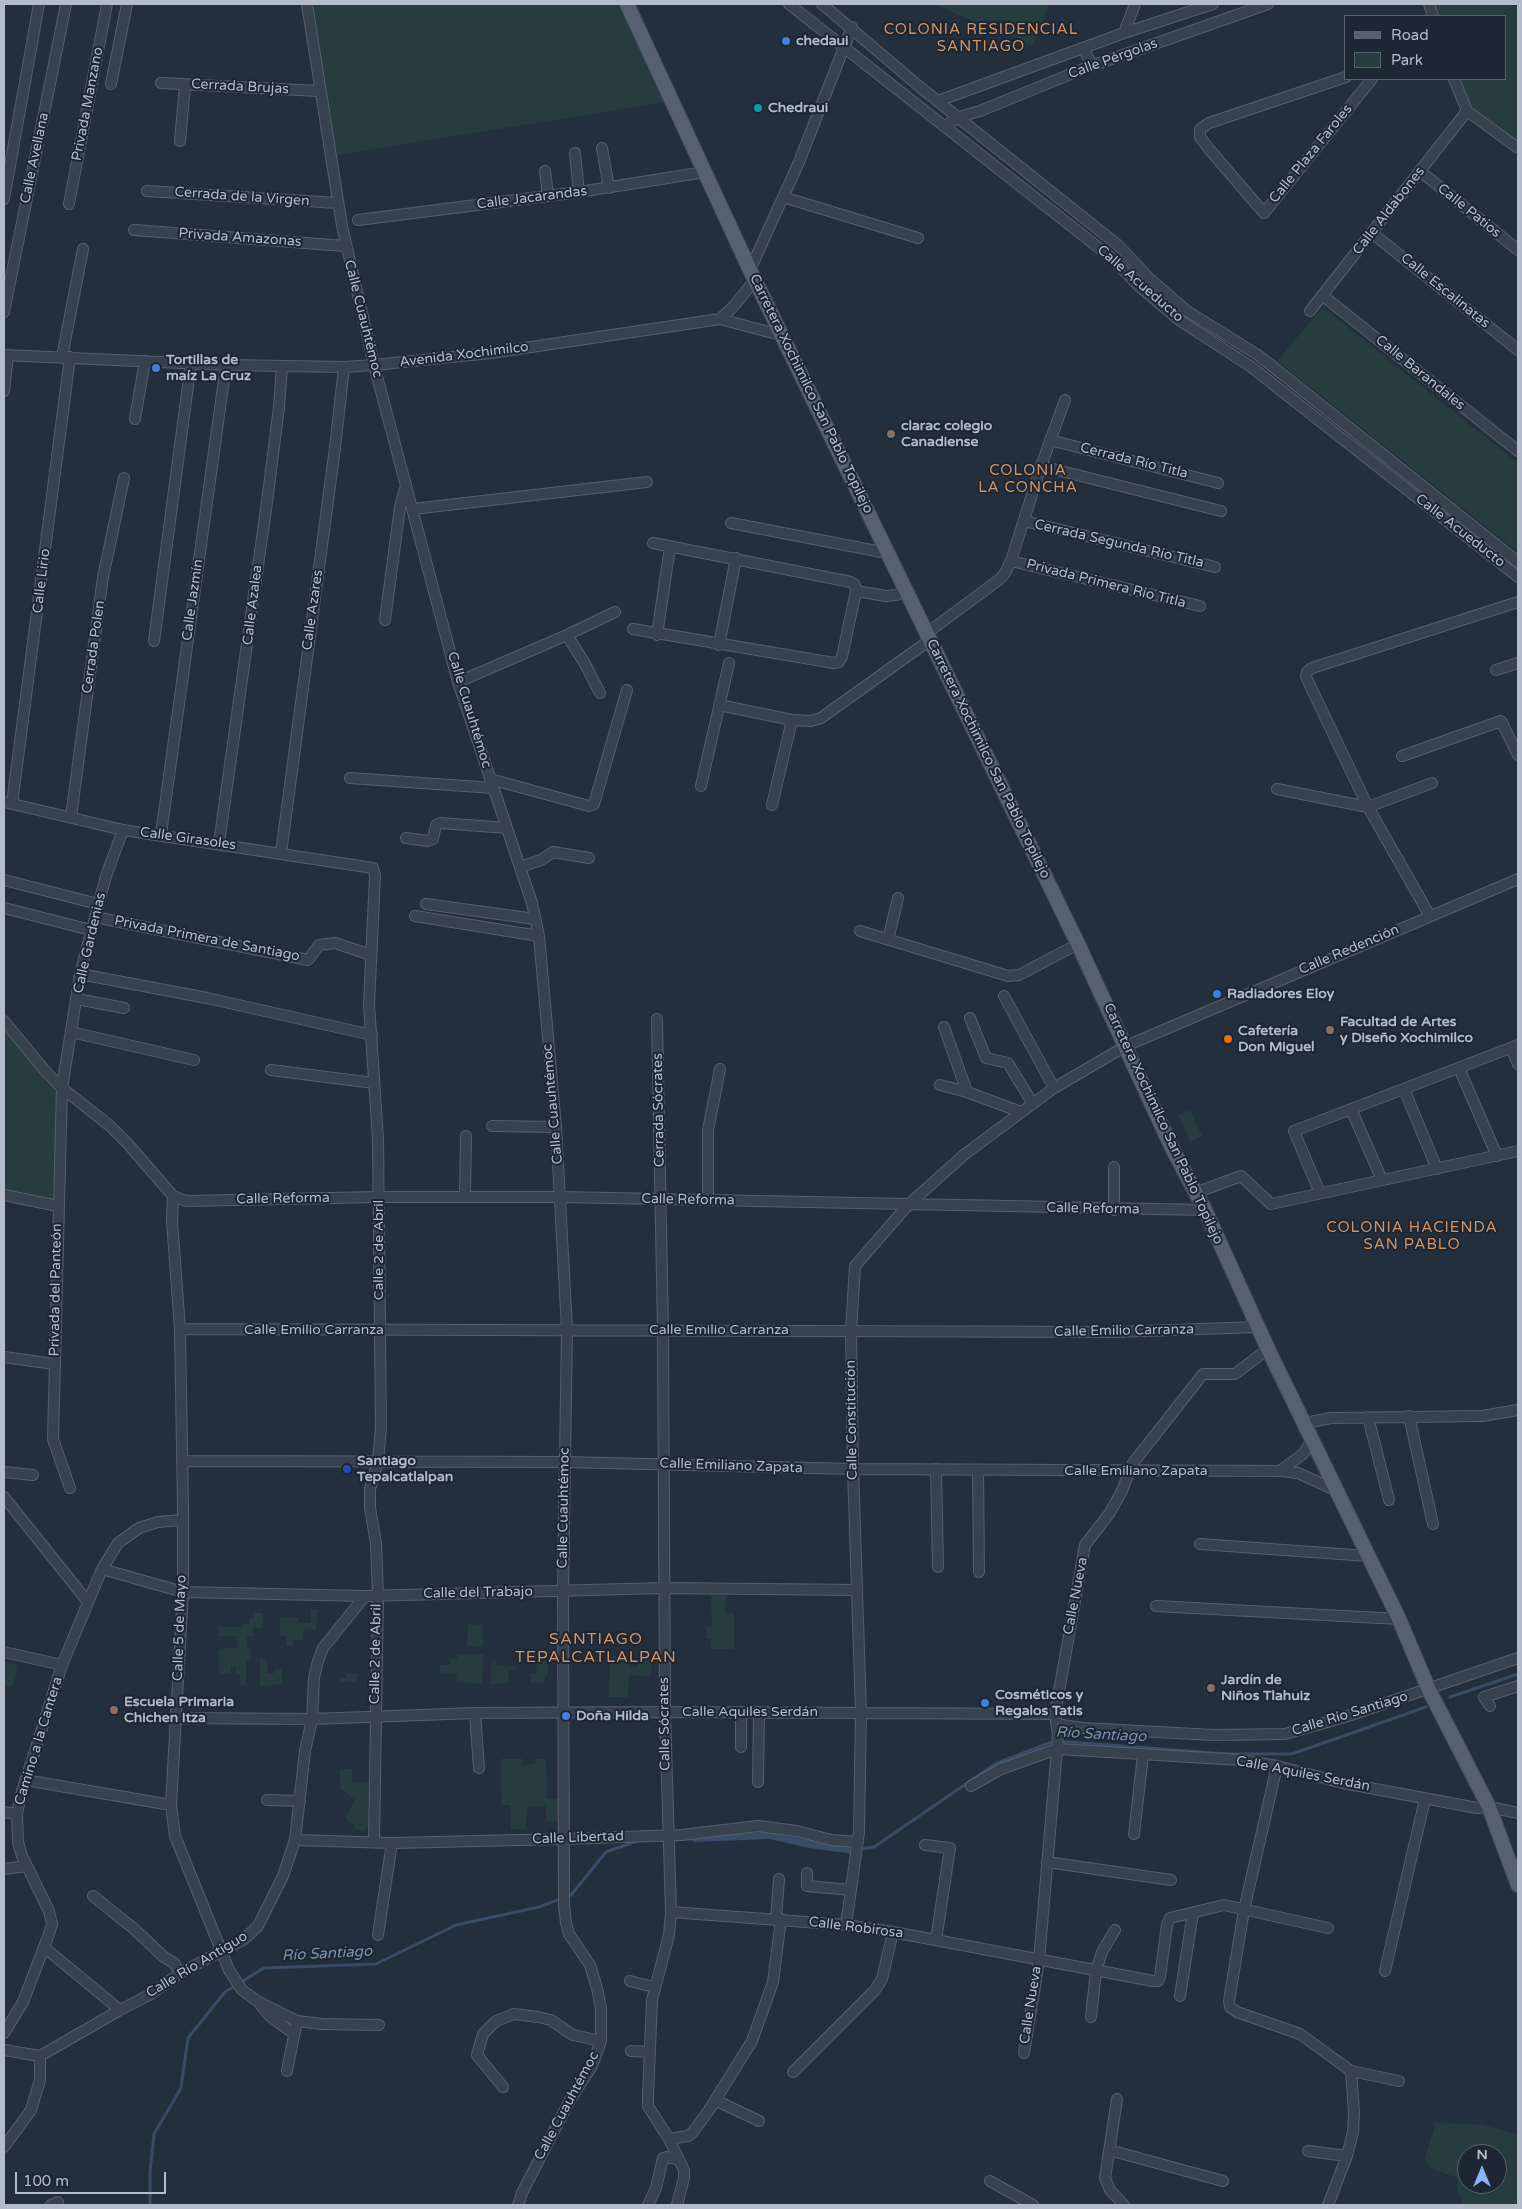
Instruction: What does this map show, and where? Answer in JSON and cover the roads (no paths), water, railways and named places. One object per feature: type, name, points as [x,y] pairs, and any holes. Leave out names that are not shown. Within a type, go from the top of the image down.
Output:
[{"type":"main road","name":"Carretera Xochimilco San Pablo Topilejo","points":[[626,4],[753,275],[856,483],[887,553],[1078,944],[1171,1146],[1205,1210],[1258,1328],[1398,1619],[1429,1690],[1489,1807],[1518,1884]]},
{"type":"street","points":[[4,200],[39,4]]},
{"type":"street","name":"Calle Avellana","points":[[4,312],[66,4]]},
{"type":"street","name":"Privada Manzano","points":[[69,204],[107,4]]},
{"type":"street","points":[[111,84],[127,4]]},
{"type":"street","name":"Calle Cuauhtémoc","points":[[307,4],[337,203],[345,246],[374,366],[458,682],[520,868],[539,936],[556,1127],[568,1329],[563,1592],[564,1905],[569,1934],[590,1965],[597,1988],[601,2008],[601,2041],[592,2066],[570,2100],[522,2193],[518,2205]]},
{"type":"street","name":"Calle Acueducto","points":[[789,4],[1113,259],[1140,287],[1179,320],[1250,366],[1518,577]]},
{"type":"street","name":"Calle Acueducto","points":[[822,4],[852,27],[938,101],[1119,246],[1150,278],[1187,311],[1258,355],[1518,562]]},
{"type":"street","points":[[1124,32],[1134,4]]},
{"type":"street","name":"Calle Pérgolas","points":[[938,101],[1124,32],[1213,4]]},
{"type":"street","name":"Calle Pérgolas","points":[[945,126],[959,117],[1092,65],[1268,4]]},
{"type":"street","points":[[720,319],[733,307],[753,275],[852,27]]},
{"type":"street","points":[[1083,48],[1092,65]]},
{"type":"street","name":"Calle Plaza Faroles","points":[[1344,78],[1209,123],[1200,129],[1200,137],[1209,150],[1264,213],[1371,80]]},
{"type":"street","points":[[1454,80],[1467,111],[1518,148]]},
{"type":"street","name":"Cerrada Brujas","points":[[161,82],[319,91]]},
{"type":"street","points":[[180,141],[185,84]]},
{"type":"street","name":"Calle Aldabones","points":[[1310,311],[1467,111]]},
{"type":"street","points":[[602,148],[608,188]]},
{"type":"street","points":[[575,153],[579,192]]},
{"type":"street","points":[[546,171],[548,195]]},
{"type":"street","name":"Calle Patios","points":[[1420,171],[1518,250]]},
{"type":"street","name":"Calle Jacarandas","points":[[358,220],[608,188],[706,172]]},
{"type":"street","name":"Cerrada de la Virgen","points":[[147,191],[337,203]]},
{"type":"street","points":[[783,197],[918,238]]},
{"type":"street","name":"Privada Amazonas","points":[[134,230],[345,246]]},
{"type":"street","name":"Calle Escalinatas","points":[[1372,232],[1518,350]]},
{"type":"street","name":"Calle Lirio","points":[[8,803],[66,357],[83,249]]},
{"type":"street","name":"Calle Barandales","points":[[1322,295],[1518,451]]},
{"type":"street","points":[[720,319],[784,336]]},
{"type":"street","name":"Avenida Xochimilco","points":[[6,355],[226,365],[374,366],[491,353],[720,319]]},
{"type":"street","points":[[4,390],[6,355]]},
{"type":"street","points":[[135,419],[146,361]]},
{"type":"street","points":[[154,642],[191,363]]},
{"type":"street","name":"Calle Jazmín","points":[[162,834],[226,365]]},
{"type":"street","name":"Calle Azalea","points":[[220,843],[267,502],[282,366]]},
{"type":"street","name":"Calle Azares","points":[[281,853],[344,367]]},
{"type":"street","points":[[719,704],[792,720],[811,721],[821,718],[1000,579],[1011,561],[1041,466],[1065,400]]},
{"type":"street","name":"Cerrada Río Titla","points":[[1050,440],[1218,483]]},
{"type":"street","points":[[1041,466],[1221,511]]},
{"type":"street","name":"Cerrada Polen","points":[[71,817],[103,577],[124,478]]},
{"type":"street","points":[[413,509],[647,482]]},
{"type":"street","points":[[386,620],[400,507],[406,484]]},
{"type":"street","name":"Cerrada Segunda Río Titla","points":[[1024,521],[1215,567]]},
{"type":"street","points":[[731,523],[887,553]]},
{"type":"street","points":[[633,630],[834,663],[839,662],[842,657],[856,592],[855,585],[851,582],[653,543]]},
{"type":"street","points":[[657,635],[670,547]]},
{"type":"street","points":[[719,645],[736,558]]},
{"type":"street","name":"Privada Primera Río Titla","points":[[1011,561],[1200,606]]},
{"type":"street","points":[[856,592],[886,596],[898,595],[905,590]]},
{"type":"street","points":[[1430,916],[1368,807],[1306,677],[1307,672],[1312,668],[1518,602]]},
{"type":"street","points":[[458,682],[615,612]]},
{"type":"street","points":[[566,635],[585,664],[600,693]]},
{"type":"street","points":[[1496,670],[1518,662]]},
{"type":"street","points":[[702,786],[729,663]]},
{"type":"street","points":[[350,778],[492,783],[589,806],[594,804],[627,690]]},
{"type":"street","points":[[772,805],[792,720]]},
{"type":"street","points":[[1402,756],[1500,720],[1518,755]]},
{"type":"street","points":[[1276,789],[1368,807],[1432,783]]},
{"type":"street","name":"Calle Girasoles","points":[[8,803],[123,830],[162,834],[373,868]]},
{"type":"street","points":[[406,838],[428,841],[432,839],[436,825],[440,823],[507,828]]},
{"type":"street","name":"Calle Gardenias","points":[[62,1088],[80,974],[98,904],[123,830]]},
{"type":"street","points":[[520,868],[541,860],[553,852],[589,858]]},
{"type":"street","name":"Calle 2 de Abril","points":[[373,868],[375,876],[370,1004],[378,1139],[381,1428],[378,1461],[370,1489],[370,1508],[376,1543],[378,1595],[374,1842]]},
{"type":"street","name":"Calle Redención","points":[[1126,1046],[1518,879]]},
{"type":"street","points":[[4,880],[98,904]]},
{"type":"street","points":[[888,940],[898,898]]},
{"type":"street","points":[[426,904],[535,919]]},
{"type":"street","points":[[4,908],[91,930]]},
{"type":"street","name":"Privada Primera de Santiago","points":[[95,916],[308,960],[319,945],[335,943],[371,954]]},
{"type":"street","points":[[415,916],[539,936]]},
{"type":"street","points":[[860,931],[1008,976],[1019,975],[1078,944]]},
{"type":"street","points":[[80,974],[207,998],[372,1035]]},
{"type":"street","points":[[1004,996],[1054,1088]]},
{"type":"street","points":[[77,999],[124,1008]]},
{"type":"street","points":[[970,1018],[986,1058],[1008,1063],[1033,1104]]},
{"type":"street","name":"Cerrada Sócrates","points":[[657,1019],[661,1200]]},
{"type":"street","points":[[4,1022],[62,1088],[110,1126],[173,1196]]},
{"type":"street","points":[[944,1027],[968,1092]]},
{"type":"street","points":[[72,1032],[194,1060]]},
{"type":"street","name":"Calle Constitución","points":[[846,1925],[858,1842],[861,1712],[850,1331],[854,1266],[908,1205],[965,1154],[1054,1088],[1126,1046]]},
{"type":"street","points":[[1320,1193],[1294,1131],[1515,1046],[1518,1064]]},
{"type":"street","points":[[1459,1068],[1497,1156]]},
{"type":"street","points":[[708,1199],[708,1130],[720,1069]]},
{"type":"street","points":[[271,1070],[374,1083]]},
{"type":"street","points":[[940,1086],[968,1092],[1020,1112]]},
{"type":"street","name":"Privada del Panteón","points":[[62,1088],[53,1439],[70,1488]]},
{"type":"street","points":[[1404,1089],[1438,1168]]},
{"type":"street","points":[[1351,1109],[1382,1180]]},
{"type":"street","points":[[492,1126],[556,1127]]},
{"type":"street","points":[[466,1136],[466,1197]]},
{"type":"street","points":[[1195,1193],[1241,1176],[1272,1204],[1518,1151]]},
{"type":"street","points":[[1114,1167],[1114,1210]]},
{"type":"street","points":[[4,1195],[58,1206]]},
{"type":"street","name":"Calle Reforma","points":[[173,1196],[186,1201],[379,1197],[560,1197],[1114,1210],[1205,1210]]},
{"type":"street","name":"Calle 5 de Mayo","points":[[173,1196],[172,1221],[180,1329],[182,1461],[182,1592],[171,1805],[175,1836],[229,1970],[242,1990],[258,2001],[297,2020],[322,2024],[379,2025]]},
{"type":"street","name":"Calle Sócrates","points":[[661,1200],[665,1712],[667,1835],[671,1912],[669,1935],[654,1987],[648,2106],[669,2139],[685,2173],[677,2205]]},
{"type":"street","name":"Calle Emilio Carranza","points":[[180,1329],[1115,1332],[1258,1328]]},
{"type":"street","name":"Calle Nueva","points":[[1024,2052],[1039,1961],[1057,1748],[1056,1724],[1085,1545],[1109,1514],[1131,1471],[1133,1463],[1203,1374],[1235,1374],[1268,1349]]},
{"type":"street","points":[[4,1357],[54,1364]]},
{"type":"street","points":[[1305,1423],[1331,1418],[1482,1416],[1518,1410]]},
{"type":"street","points":[[1409,1416],[1433,1524]]},
{"type":"street","points":[[1368,1417],[1388,1500]]},
{"type":"street","points":[[1280,1471],[1304,1454],[1313,1439]]},
{"type":"street","name":"Calle Emiliano Zapata","points":[[182,1461],[564,1462],[853,1469],[1280,1471],[1298,1473],[1335,1490]]},
{"type":"street","points":[[936,1469],[938,1567]]},
{"type":"street","points":[[978,1470],[979,1572]]},
{"type":"street","points":[[4,1472],[33,1476]]},
{"type":"street","points":[[4,1496],[88,1602]]},
{"type":"street","name":"Camino a la Cantera","points":[[4,2034],[24,2002],[50,1934],[52,1919],[18,1842],[17,1814],[25,1780],[62,1665],[102,1569],[118,1543],[128,1534],[139,1528],[158,1522],[182,1520]]},
{"type":"street","points":[[1200,1544],[1368,1556]]},
{"type":"street","name":"Calle del Trabajo","points":[[102,1569],[182,1592],[365,1596],[664,1588],[856,1590]]},
{"type":"street","name":"Calle Río Antiguo","points":[[40,2056],[151,1994],[180,1973],[243,1940],[258,1926],[283,1876],[295,1840],[305,1751],[312,1719],[314,1678],[323,1648],[365,1596]]},
{"type":"street","points":[[1156,1606],[1398,1619]]},
{"type":"street","points":[[4,1652],[62,1665]]},
{"type":"street","name":"Calle Río Santiago","points":[[1056,1724],[1083,1728],[1204,1735],[1285,1734],[1429,1690],[1518,1658]]},
{"type":"street","points":[[1490,1706],[1484,1697],[1518,1686]]},
{"type":"street","name":"Calle Aquiles Serdán","points":[[176,1718],[312,1719],[563,1712],[861,1712],[1056,1724]]},
{"type":"street","points":[[741,1712],[741,1747]]},
{"type":"street","points":[[758,1782],[759,1712]]},
{"type":"street","points":[[475,1714],[479,1768]]},
{"type":"street","points":[[971,1786],[1001,1769],[1057,1748]]},
{"type":"street","name":"Calle Aquiles Serdán","points":[[1057,1748],[1142,1756],[1241,1760],[1277,1766],[1343,1783],[1477,1808],[1489,1807],[1518,1813]]},
{"type":"street","points":[[1134,1834],[1142,1756]]},
{"type":"street","points":[[1277,1766],[1244,1910],[1229,2001],[1230,2007],[1237,2012],[1300,2034],[1352,2071],[1399,2080]]},
{"type":"street","points":[[25,1780],[171,1805]]},
{"type":"street","points":[[1385,1971],[1425,1798]]},
{"type":"street","points":[[267,1800],[300,1801]]},
{"type":"street","points":[[4,1812],[17,1814]]},
{"type":"street","name":"Calle Libertad","points":[[295,1840],[392,1843],[563,1839],[667,1835],[758,1826],[797,1831],[831,1840],[858,1842]]},
{"type":"street","points":[[378,1935],[392,1843]]},
{"type":"street","points":[[925,1845],[950,1848],[936,1940]]},
{"type":"street","points":[[1047,1862],[1170,1880]]},
{"type":"street","points":[[4,1869],[27,1866]]},
{"type":"street","points":[[808,1873],[807,1886],[851,1890]]},
{"type":"street","points":[[669,2139],[688,2136],[693,2132],[752,2041],[773,1982],[779,1919],[779,1879]]},
{"type":"street","points":[[93,1896],[133,1928],[164,1957],[174,1963],[180,1973]]},
{"type":"street","points":[[1180,1996],[1193,1913],[1224,1905],[1328,1928]]},
{"type":"street","name":"Calle Robirosa","points":[[671,1912],[846,1925],[936,1940],[1096,1972],[1158,1981],[1168,1921],[1170,1918],[1193,1913]]},
{"type":"street","points":[[1091,2017],[1096,1972],[1102,1952],[1115,1930]]},
{"type":"street","points":[[793,2072],[875,1990],[882,1979],[893,1932]]},
{"type":"street","points":[[45,1948],[120,2010]]},
{"type":"street","points":[[630,1981],[654,1987]]},
{"type":"street","points":[[258,2001],[271,2017],[294,2034]]},
{"type":"street","points":[[503,2087],[477,2055],[483,2034],[496,2021],[514,2014],[538,2016],[551,2020],[574,2035],[601,2041]]},
{"type":"street","points":[[287,2071],[297,2020]]},
{"type":"street","points":[[4,2050],[40,2056],[40,2080],[34,2103],[31,2110],[4,2146]]},
{"type":"street","points":[[631,2051],[650,2052]]},
{"type":"street","points":[[1328,2205],[1347,2156],[1353,2132],[1352,2071]]},
{"type":"street","points":[[1116,2099],[1116,2111],[1105,2178],[1110,2190],[1124,2205]]},
{"type":"street","points":[[715,2100],[760,2121]]},
{"type":"street","points":[[1109,2150],[1223,2181]]},
{"type":"street","points":[[1308,2152],[1347,2156]]},
{"type":"street","points":[[648,2205],[656,2188],[663,2158],[679,2160]]},
{"type":"street","points":[[990,2181],[1033,2205]]},
{"type":"water","points":[[765,1832],[855,1846],[853,1854],[809,1848],[769,1839],[694,1842],[688,1838],[694,1836]]},
{"type":"waterway","name":"Río Santiago","points":[[1450,1697],[1518,1674]]},
{"type":"waterway","name":"Río Santiago","points":[[858,1849],[874,1847],[995,1764],[1049,1743],[1069,1742],[1228,1754],[1292,1754],[1426,1707]]},
{"type":"waterway","name":"Río Santiago","points":[[150,2205],[150,2172],[154,2134],[181,2088],[188,2038],[225,1992],[264,1968],[376,1964],[456,1925],[539,1907],[571,1895],[606,1852],[637,1841]]},
{"type":"place","name":"chedaui","points":[[786,41]]},
{"type":"place","name":"Chedraui","points":[[758,108]]},
{"type":"place","name":"Tortillas de maíz La Cruz","points":[[156,368]]},
{"type":"place","name":"clarac colegio Canadiense","points":[[891,434]]},
{"type":"place","name":"Radiadores Eloy","points":[[1217,994]]},
{"type":"place","name":"Facultad de Artes y Diseño Xochimilco","points":[[1330,1030]]},
{"type":"place","name":"Cafetería Don Miguel","points":[[1228,1039]]},
{"type":"place","name":"Santiago Tepalcatlalpan","points":[[347,1469]]},
{"type":"place","name":"Jardín de Niños Tlahuiz","points":[[1211,1688]]},
{"type":"place","name":"Cosméticos y Regalos Tatis","points":[[985,1703]]},
{"type":"place","name":"Escuela Primaria Chichen Itza","points":[[114,1710]]},
{"type":"place","name":"Doña Hilda","points":[[566,1716]]},
{"type":"district","name":"COLONIA RESIDENCIAL SANTIAGO","points":[[981,38]]},
{"type":"district","name":"COLONIA LA CONCHA","points":[[1028,480]]},
{"type":"district","name":"COLONIA HACIENDA SAN PABLO","points":[[1412,1236]]},
{"type":"district","name":"SANTIAGO TEPALCATLALPAN","points":[[596,1649]]}]
